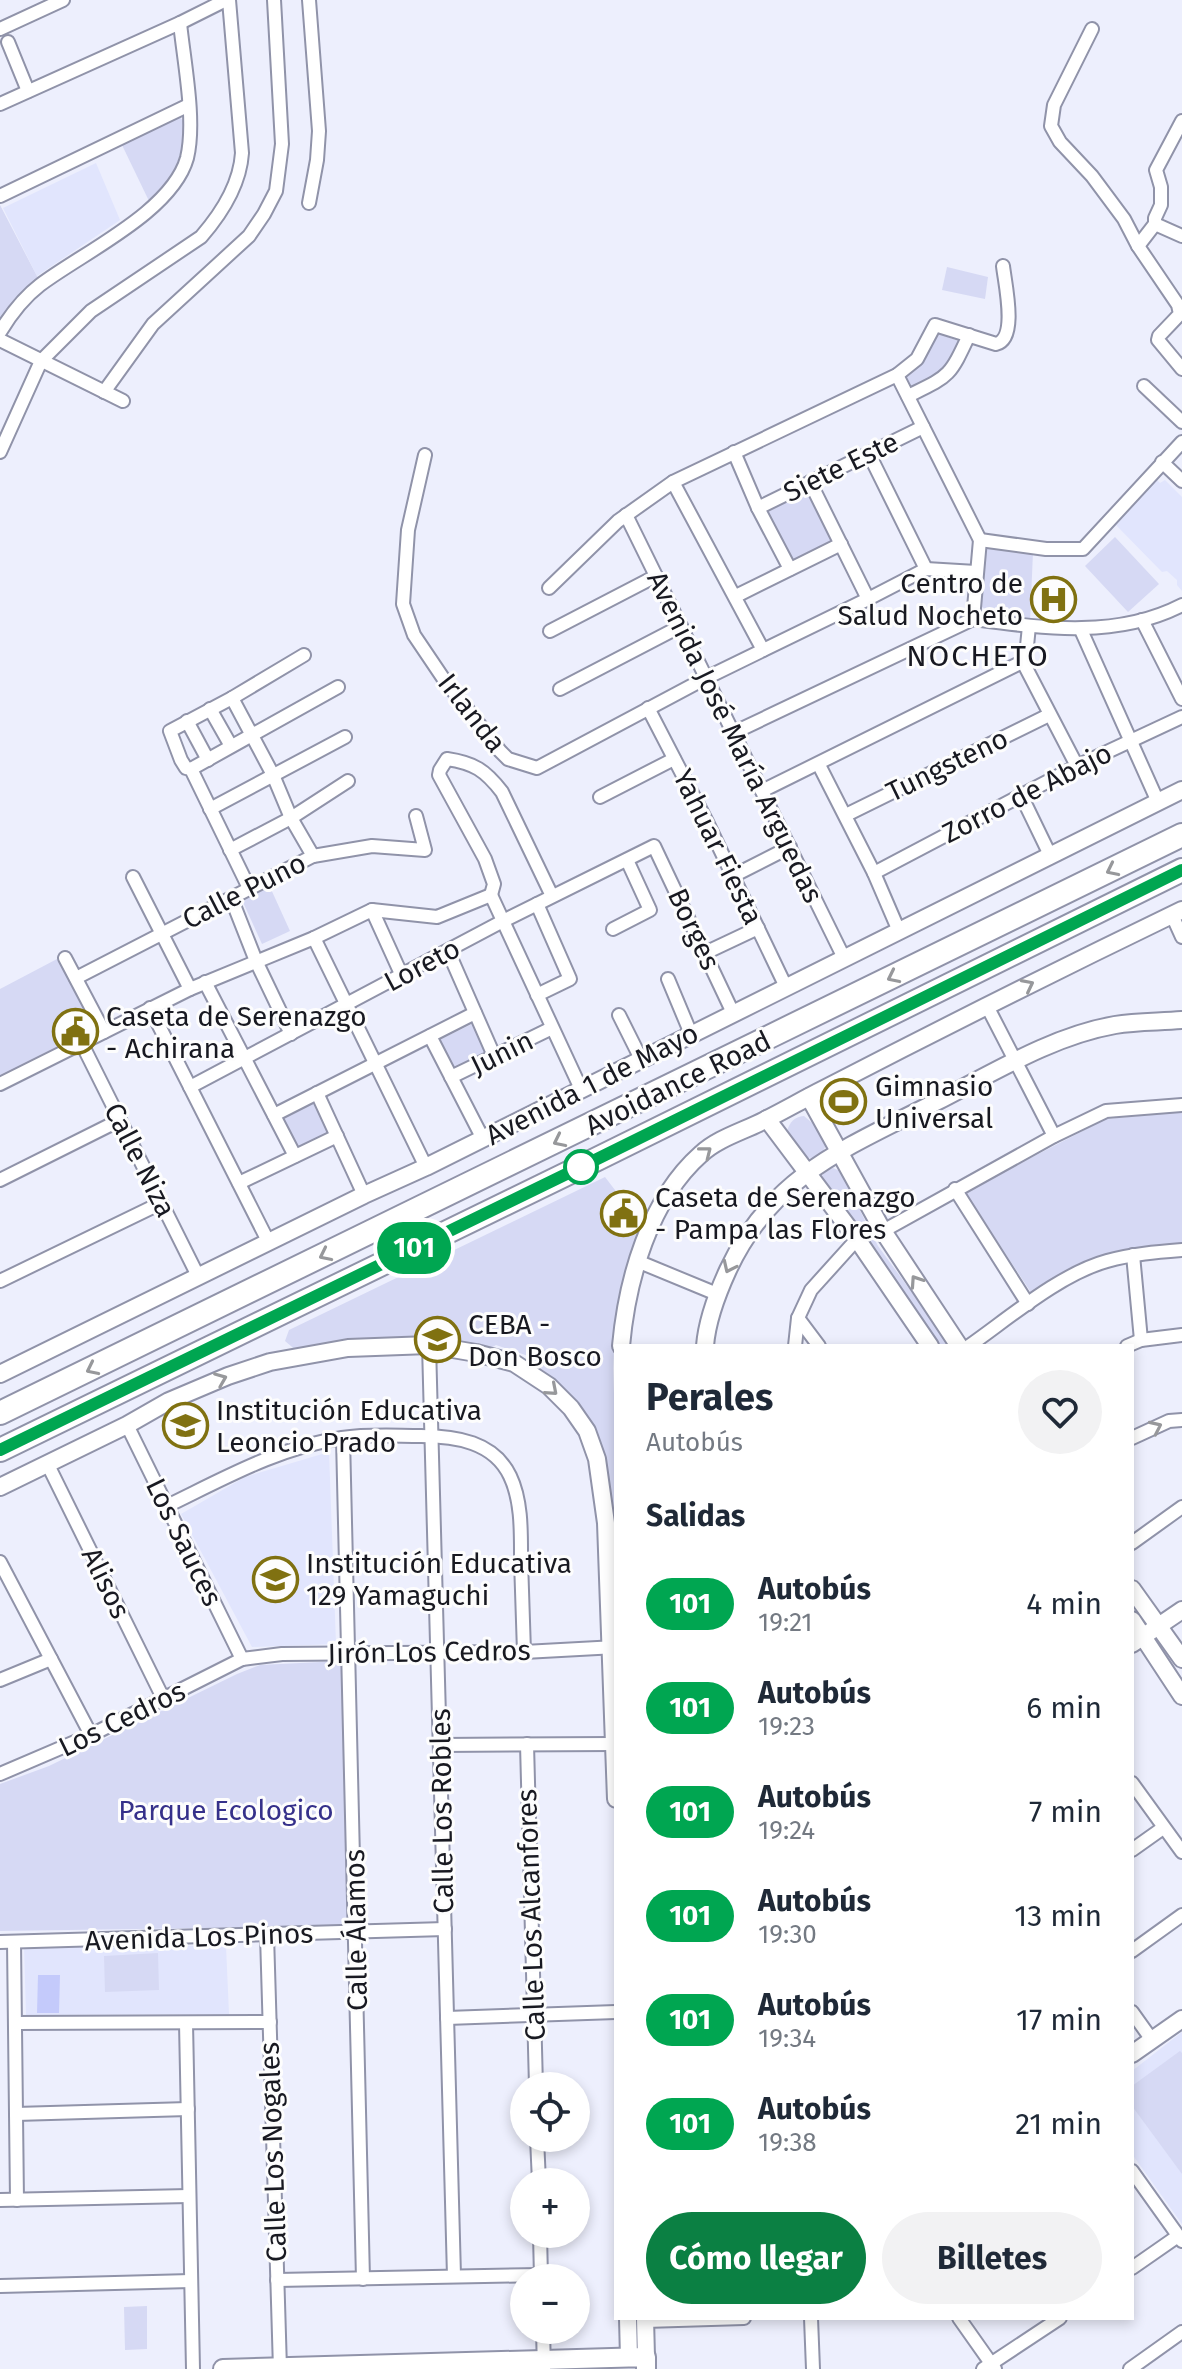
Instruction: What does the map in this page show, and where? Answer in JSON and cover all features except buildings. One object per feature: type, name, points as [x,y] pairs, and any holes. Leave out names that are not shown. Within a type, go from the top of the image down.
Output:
[{"type":"highway","name":"Avoidance Road","points":[[0,1413],[1182,835]]},
{"type":"highway","name":"Avoidance Road","points":[[0,1450],[1182,870]]},
{"type":"main road","points":[[223,2369],[638,2363]]},
{"type":"street","points":[[0,29],[63,0]]},
{"type":"street","points":[[0,104],[227,0],[242,153],[239,177],[215,220],[201,237],[91,311],[41,361],[0,452]]},
{"type":"street","points":[[104,392],[153,324],[249,236],[276,191],[282,144],[274,0]]},
{"type":"street","points":[[309,0],[319,131],[309,203]]},
{"type":"street","points":[[0,332],[13,311],[38,287],[130,225],[163,198],[181,173],[187,156],[189,105],[180,23]]},
{"type":"street","points":[[1092,29],[1054,105],[1051,126],[1060,142],[1092,176],[1124,219],[1180,310],[1158,340],[1182,369]]},
{"type":"street","points":[[8,42],[28,91]]},
{"type":"street","points":[[0,196],[189,105]]},
{"type":"street","points":[[1138,246],[1155,224],[1163,196],[1156,169],[1182,121]]},
{"type":"street","points":[[1155,224],[1182,236]]},
{"type":"street","points":[[549,588],[626,515],[673,482],[897,375],[917,359],[935,325],[996,344],[1005,340],[1009,314],[1003,266]]},
{"type":"street","points":[[908,396],[945,378],[953,369],[969,335]]},
{"type":"street","points":[[0,340],[123,401]]},
{"type":"street","points":[[897,375],[980,540],[973,619]]},
{"type":"street","points":[[1144,386],[1182,422]]},
{"type":"street","name":"Siete Este","points":[[758,508],[923,427]]},
{"type":"street","points":[[980,540],[1046,549],[1083,549],[1182,442]]},
{"type":"street","points":[[734,452],[758,508],[790,569]]},
{"type":"street","points":[[869,454],[926,569],[976,572]]},
{"type":"street","name":"Irlanda","points":[[425,455],[408,530],[403,604],[414,635],[500,751],[508,759],[537,768],[706,678],[926,569]]},
{"type":"street","points":[[1162,462],[1182,481]]},
{"type":"street","points":[[673,482],[763,650]]},
{"type":"street","points":[[810,482],[868,599]]},
{"type":"street","name":"Avenida José María Arguedas","points":[[626,515],[844,958]]},
{"type":"street","points":[[736,596],[841,544]]},
{"type":"street","points":[[550,631],[656,576]]},
{"type":"street","points":[[733,733],[973,619],[1081,630],[1142,620],[1182,605]]},
{"type":"street","points":[[1142,620],[1182,699]]},
{"type":"street","points":[[560,689],[681,626]]},
{"type":"street","points":[[1029,626],[1025,666],[1077,766]]},
{"type":"street","points":[[1081,630],[1158,802]]},
{"type":"street","points":[[304,655],[170,731],[186,768],[191,769],[208,760],[338,687]]},
{"type":"street","points":[[762,791],[1026,660]]},
{"type":"street","points":[[232,698],[313,856]]},
{"type":"street","name":"Yahuar Fiesta","points":[[648,708],[786,987]]},
{"type":"street","points":[[210,709],[231,746]]},
{"type":"street","name":"Tungsteno","points":[[846,815],[1049,715]]},
{"type":"street","name":"Zorro de Abajo","points":[[874,873],[1077,766],[1182,717]]},
{"type":"street","points":[[187,721],[208,760]]},
{"type":"street","points":[[210,809],[345,737]]},
{"type":"street","points":[[552,896],[502,792],[479,768],[447,759],[439,775],[490,871],[494,884],[491,895],[581,1089]]},
{"type":"street","points":[[600,797],[674,759]]},
{"type":"street","points":[[819,765],[874,873],[899,931]]},
{"type":"street","points":[[191,769],[249,888]]},
{"type":"street","points":[[230,850],[291,818],[348,781]]},
{"type":"street","name":"Avenida 1 de Mayo","points":[[0,1374],[483,1139],[1182,790]]},
{"type":"street","points":[[1021,795],[1050,855]]},
{"type":"street","name":"Calle Puno","points":[[76,978],[313,856],[372,846],[425,850],[416,816]]},
{"type":"street","name":"Loreto","points":[[190,1087],[503,921],[654,846]]},
{"type":"street","name":"Borges","points":[[654,846],[733,1013]]},
{"type":"street","points":[[733,876],[790,847]]},
{"type":"street","points":[[613,929],[650,910],[627,860]]},
{"type":"street","points":[[133,877],[190,989]]},
{"type":"street","points":[[0,1084],[190,989],[314,938],[372,910],[437,917],[491,895]]},
{"type":"street","points":[[232,900],[256,961],[291,1034]]},
{"type":"street","points":[[537,904],[570,979],[537,995]]},
{"type":"street","points":[[372,910],[402,976]]},
{"type":"street","points":[[621,1344],[629,1285],[649,1227],[678,1180],[700,1154],[987,1006],[1177,913],[1182,937]]},
{"type":"street","points":[[705,953],[758,928]]},
{"type":"street","points":[[314,938],[426,1167]]},
{"type":"street","points":[[448,951],[495,1058]]},
{"type":"street","points":[[65,958],[104,1032]]},
{"type":"street","points":[[668,979],[691,1034]]},
{"type":"street","points":[[205,982],[295,1156]]},
{"type":"street","points":[[987,1006],[1054,1136]]},
{"type":"street","points":[[150,1008],[269,1243]]},
{"type":"street","points":[[274,1115],[475,1013]]},
{"type":"street","points":[[619,1015],[641,1059]]},
{"type":"street","points":[[705,1344],[717,1294],[738,1248],[769,1206],[806,1172],[1016,1061],[1072,1036],[1116,1025],[1182,1020]]},
{"type":"street","name":"Junin","points":[[451,1077],[552,1028]]},
{"type":"street","points":[[430,1036],[483,1139]]},
{"type":"street","name":"Calle Niza","points":[[82,1044],[198,1276]]},
{"type":"street","points":[[317,1093],[364,1195]]},
{"type":"street","points":[[809,1097],[883,1231],[958,1344]]},
{"type":"street","points":[[883,1231],[955,1189],[1106,1111],[1182,1105]]},
{"type":"street","points":[[767,1119],[857,1239],[929,1344]]},
{"type":"street","points":[[0,1180],[120,1120]]},
{"type":"street","points":[[239,1183],[337,1136]]},
{"type":"street","points":[[955,1189],[1028,1304]]},
{"type":"street","points":[[0,1281],[161,1203]]},
{"type":"street","points":[[795,1344],[798,1318],[811,1290],[857,1239]]},
{"type":"street","points":[[972,1344],[1028,1304],[1087,1268],[1133,1255],[1182,1250]]},
{"type":"street","points":[[1133,1255],[1141,1340]]},
{"type":"street","points":[[637,1261],[717,1294]]},
{"type":"street","points":[[798,1318],[818,1344]]},
{"type":"street","points":[[1132,1344],[1182,1335]]},
{"type":"street","points":[[0,1487],[169,1401],[270,1362],[348,1348],[429,1345],[476,1353],[514,1363],[549,1386],[571,1408],[587,1431],[597,1459],[606,1523],[614,1647]]},
{"type":"street","name":"Calle Los Robles","points":[[429,1345],[454,2276]]},
{"type":"street","points":[[1134,1437],[1169,1421],[1182,1420]]},
{"type":"street","name":"Los Sauces","points":[[127,1425],[242,1659]]},
{"type":"street","points":[[167,1506],[269,1458],[343,1438],[431,1436],[451,1437],[477,1444],[489,1451],[509,1474],[515,1488],[520,1527],[524,1652]]},
{"type":"street","name":"Calle Álamos","points":[[343,1438],[363,2279]]},
{"type":"street","name":"Alisos","points":[[48,1465],[164,1700]]},
{"type":"street","points":[[1134,1542],[1182,1507]]},
{"type":"street","points":[[0,1562],[6,1587],[51,1659],[91,1735]]},
{"type":"street","points":[[1134,1592],[1182,1659]]},
{"type":"street","points":[[1182,1610],[1138,1640],[1182,1696]]},
{"type":"street","name":"Jirón Los Cedros","points":[[242,1659],[282,1654],[524,1652],[614,1647]]},
{"type":"street","points":[[0,1680],[51,1659]]},
{"type":"street","name":"Los Cedros","points":[[0,1774],[91,1735],[242,1659]]},
{"type":"street","name":"Calle Los Alcanfores","points":[[527,1744],[536,2072]]},
{"type":"street","points":[[440,1745],[614,1744]]},
{"type":"street","points":[[1134,1786],[1182,1852]]},
{"type":"street","points":[[1134,1849],[1163,1828]]},
{"type":"street","points":[[1134,1950],[1182,1915]]},
{"type":"street","name":"Avenida Los Pinos","points":[[7,1942],[445,1929]]},
{"type":"street","name":"Calle Los Nogales","points":[[267,1935],[280,2368]]},
{"type":"street","points":[[7,1942],[15,2023],[17,2200]]},
{"type":"street","points":[[447,2018],[614,2012]]},
{"type":"street","points":[[1134,2015],[1152,2040]]},
{"type":"street","points":[[1134,2053],[1182,2019]]},
{"type":"street","points":[[15,2023],[270,2022]]},
{"type":"street","points":[[186,2023],[193,2369]]},
{"type":"street","points":[[16,2114],[188,2109]]},
{"type":"street","points":[[1134,2174],[1180,2238],[1134,2267]]},
{"type":"street","points":[[0,2200],[189,2196]]},
{"type":"street","points":[[277,2280],[510,2276]]},
{"type":"street","points":[[0,2286],[191,2281]]},
{"type":"street","points":[[638,2363],[639,2320]]},
{"type":"street","points":[[811,2320],[813,2369]]},
{"type":"street","points":[[960,2320],[990,2368],[1057,2320]]},
{"type":"street","points":[[1130,2369],[1182,2332]]},
{"type":"street","points":[[543,2344],[544,2364]]},
{"type":"shaded area","points":[[96,163],[120,220],[37,276],[3,208]]},
{"type":"shaded area","points":[[1157,480],[1160,483],[1165,480],[1182,497],[1182,591],[1177,580],[1167,571],[1162,572],[1116,525]]},
{"type":"shaded area","name":"Institución Educativa 129 Yamaguchi","points":[[329,1452],[336,1644],[252,1647],[181,1514],[245,1477]]},
{"type":"shaded area","points":[[24,1945],[226,1946],[229,2014],[26,2015]]},
{"type":"shaded area","points":[[1182,2032],[1182,2224],[1134,2157],[1134,2069]]},
{"type":"green space","points":[[180,117],[183,134],[180,156],[171,174],[149,201],[122,145]]},
{"type":"green space","points":[[0,205],[39,280],[11,304],[0,322]]},
{"type":"green space","points":[[947,267],[988,277],[985,299],[942,290]]},
{"type":"green space","points":[[937,333],[961,342],[950,368],[913,389],[904,377],[925,358]]},
{"type":"green space","points":[[811,490],[838,543],[793,565],[768,511]]},
{"type":"green space","points":[[1115,537],[1159,584],[1128,612],[1085,566]]},
{"type":"green space","points":[[991,545],[1033,552],[1030,622],[996,616],[982,607],[986,548]]},
{"type":"green space","points":[[270,887],[290,931],[262,944],[242,900]]},
{"type":"green space","points":[[57,959],[96,1027],[0,1076],[0,989]]},
{"type":"green space","points":[[474,1023],[490,1056],[454,1073],[439,1040]]},
{"type":"green space","points":[[318,1099],[333,1133],[296,1151],[279,1119]]},
{"type":"green space","points":[[1182,1112],[1182,1245],[1139,1249],[1097,1258],[1065,1272],[1032,1294],[965,1192],[1106,1119]]},
{"type":"green space","points":[[804,1116],[818,1128],[826,1145],[815,1157],[805,1157],[787,1131],[793,1120]]},
{"type":"green space","points":[[828,1169],[840,1171],[878,1246],[950,1344],[935,1344],[821,1181]]},
{"type":"green space","points":[[605,1177],[645,1229],[615,1331],[614,1600],[607,1472],[597,1440],[525,1364],[531,1357],[496,1345],[487,1350],[298,1352],[285,1341],[289,1330]]},
{"type":"green space","name":"Parque Ecologico","points":[[341,1661],[349,1926],[0,1931],[0,1784],[49,1766],[260,1665]]},
{"type":"green space","points":[[158,1953],[159,1990],[105,1992],[104,1956]]},
{"type":"green space","points":[[1180,2051],[1182,2053],[1182,2174],[1134,2109],[1134,2085]]},
{"type":"green space","points":[[147,2306],[147,2349],[125,2350],[124,2307]]},
{"type":"water","points":[[38,1975],[60,1975],[59,2013],[37,2013]]},
{"type":"bus line","name":"101","points":[[0,1450],[1182,870]]},
{"type":"place","name":"Centro de Salud Nocheto","points":[[1054,599]]},
{"type":"place","name":"Caseta de Serenazgo - Achirana","points":[[75,1032]]},
{"type":"place","name":"Gimnasio Universal","points":[[844,1102]]},
{"type":"place","name":"Caseta de Serenazgo - Pampa las Flores","points":[[624,1213]]},
{"type":"place","name":"CEBA - Don Bosco","points":[[437,1340]]},
{"type":"place","name":"Institución Educativa Leoncio Prado","points":[[185,1426]]},
{"type":"place","name":"Institución Educativa 129 Yamaguchi","points":[[275,1579]]},
{"type":"district","name":"NOCHETO","points":[[978,656]]}]
